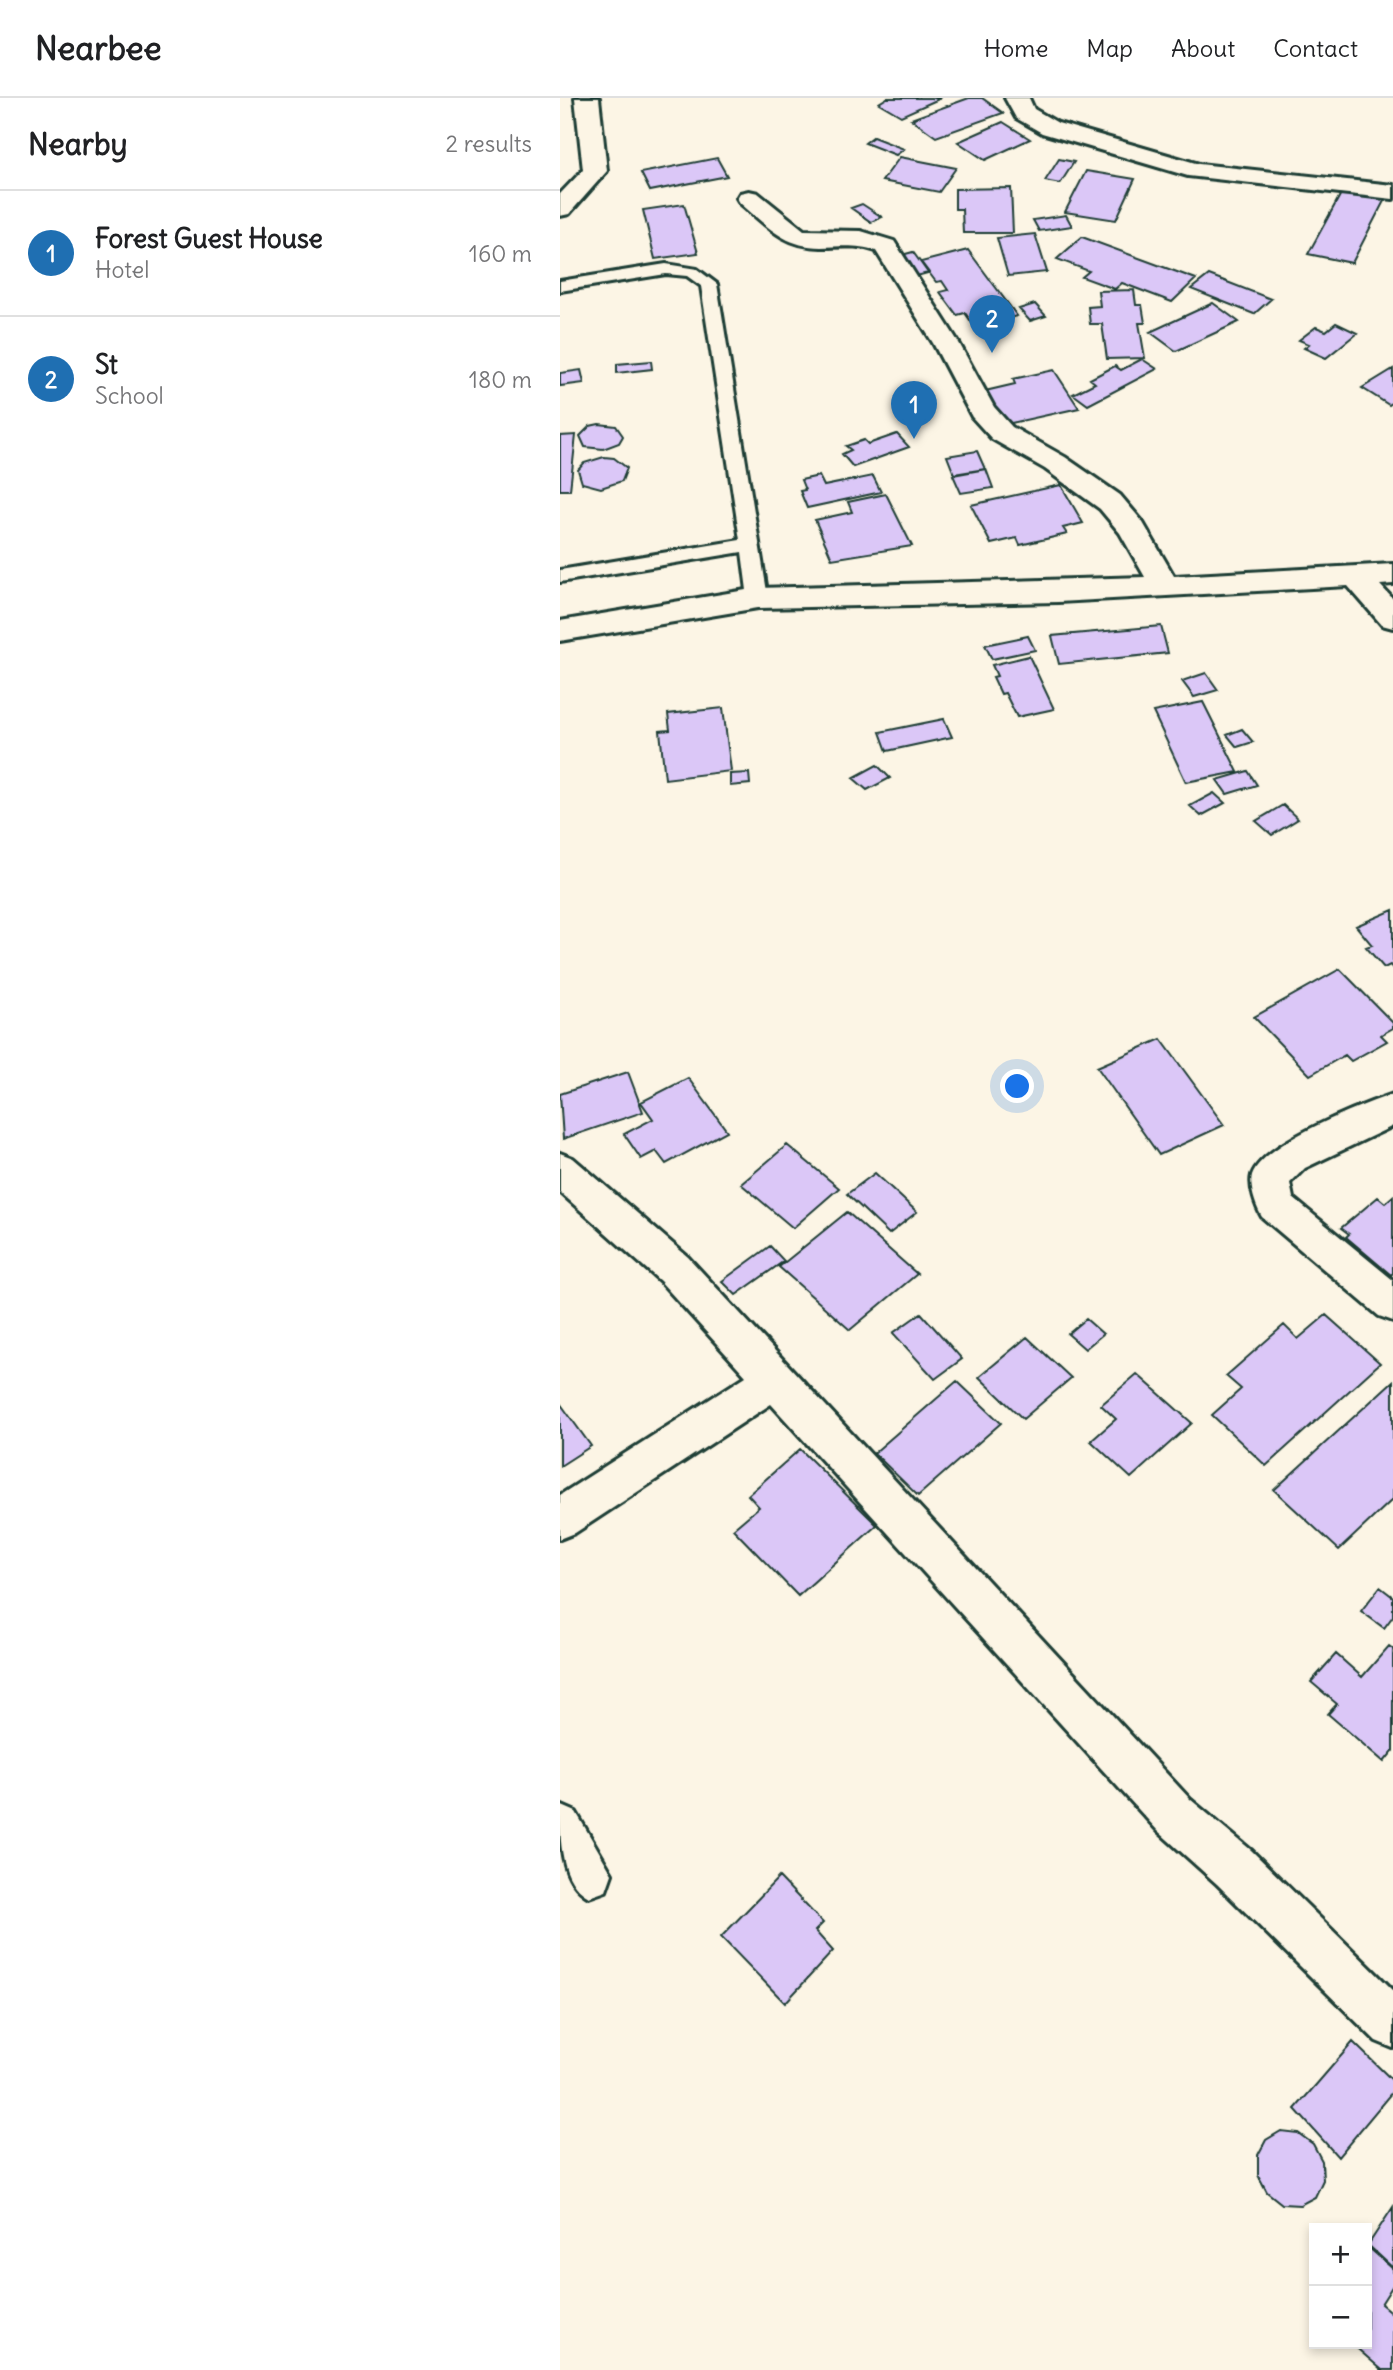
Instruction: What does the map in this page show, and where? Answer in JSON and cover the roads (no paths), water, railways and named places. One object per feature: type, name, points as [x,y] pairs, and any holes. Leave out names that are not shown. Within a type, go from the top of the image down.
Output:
[{"type":"street","points":[[1017,98],[1024,113],[1050,128],[1197,171],[1393,192]]},
{"type":"street","points":[[560,102],[588,106],[595,171],[560,209]]},
{"type":"street","points":[[749,198],[763,208],[776,224],[797,236],[869,238],[885,246],[946,343],[982,411],[1002,433],[1055,463],[1110,502],[1132,528],[1165,586]]},
{"type":"street","points":[[560,631],[758,598],[1058,592],[1393,574]]},
{"type":"street","points":[[1356,577],[1393,618]]},
{"type":"street","points":[[1393,1109],[1292,1157],[1270,1178],[1275,1206],[1393,1304]]},
{"type":"street","points":[[560,1169],[674,1269],[1174,1815],[1234,1867],[1393,2024]]},
{"type":"street","points":[[560,1519],[775,1379]]},
{"type":"street","points":[[560,1828],[589,1874]]},
{"type":"lane","points":[[560,286],[666,268],[691,272],[709,284],[758,598]]},
{"type":"lane","points":[[560,576],[749,545]]},
{"type":"place","name":"St","points":[[992,353]]},
{"type":"place","name":"Forest Guest House","points":[[914,439]]}]
